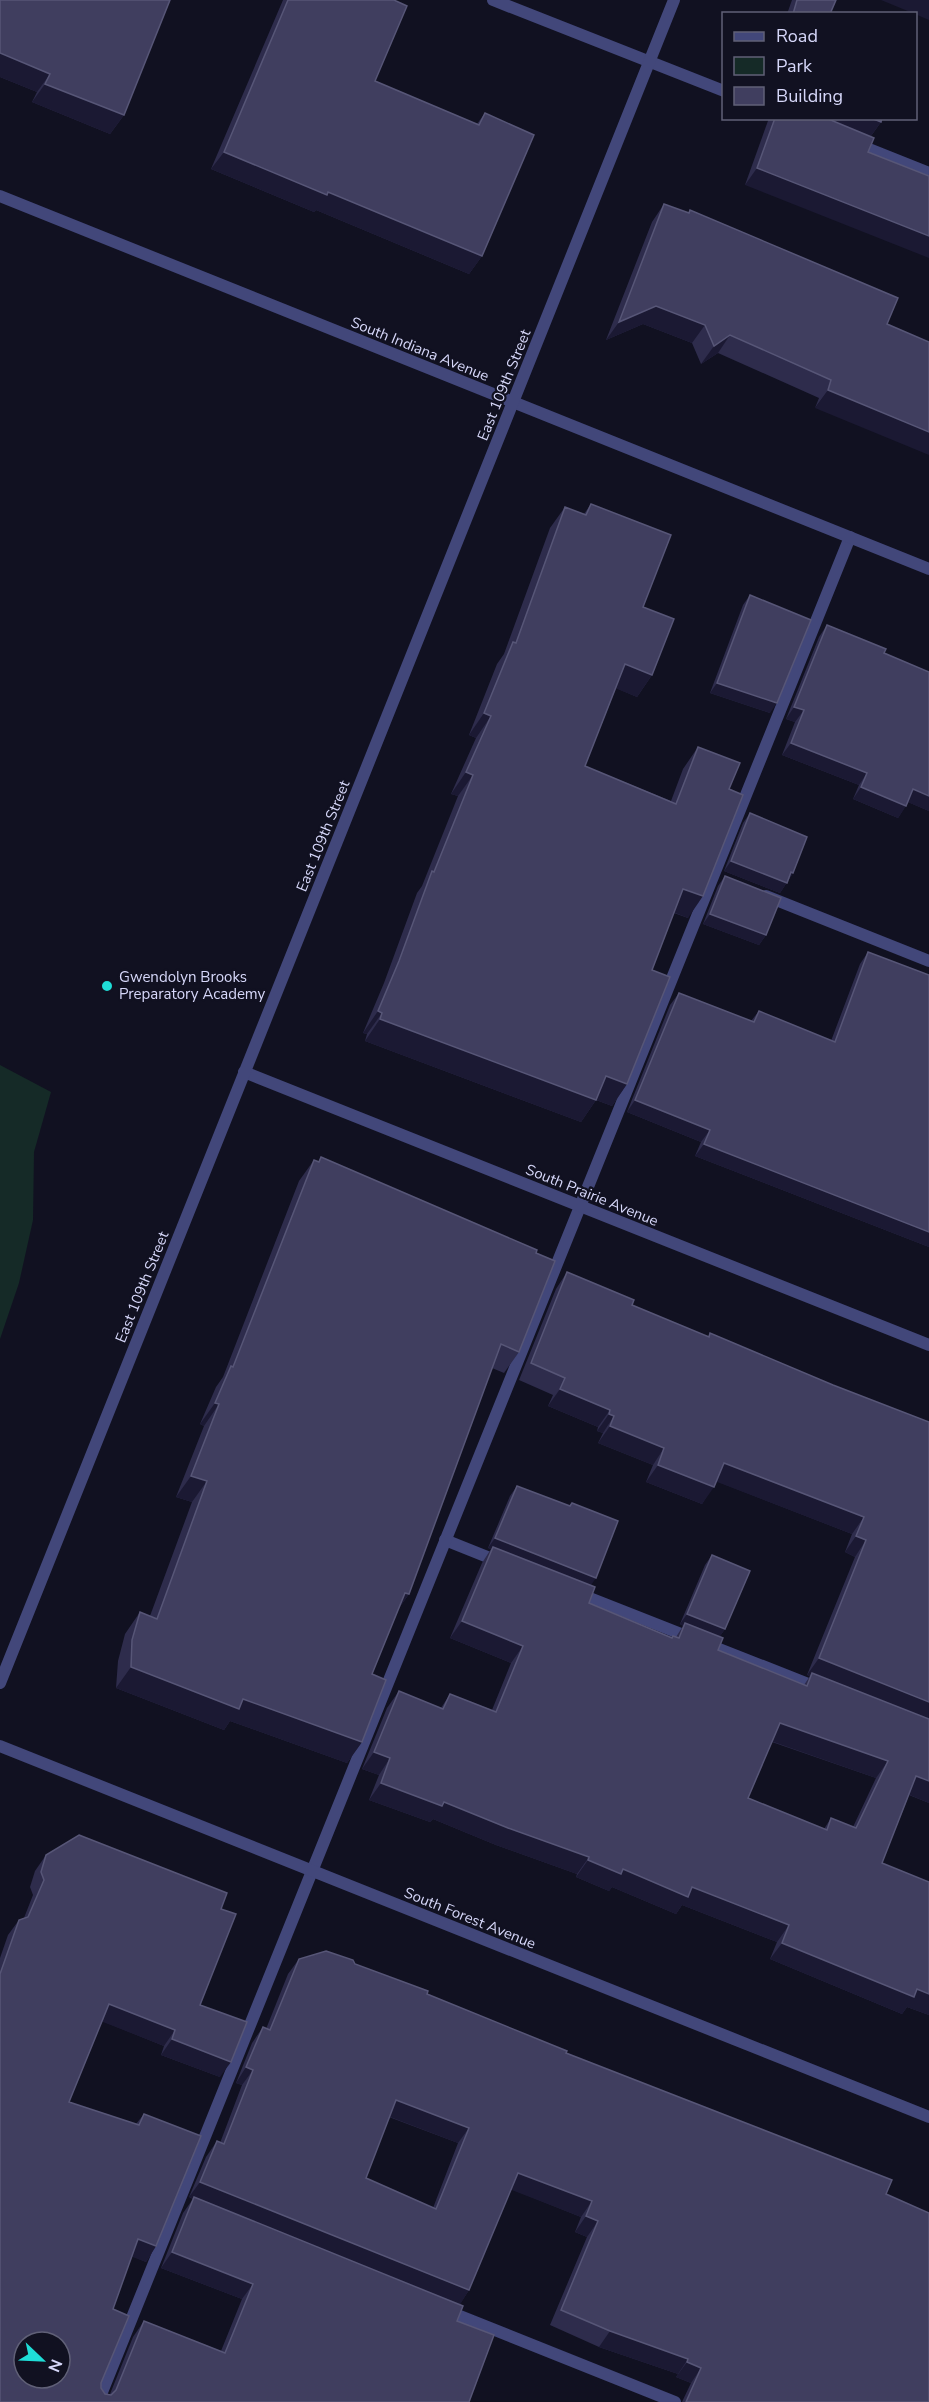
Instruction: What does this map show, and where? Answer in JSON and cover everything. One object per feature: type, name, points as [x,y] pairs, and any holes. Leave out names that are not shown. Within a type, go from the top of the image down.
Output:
[{"type":"street","points":[[493,0],[722,91]]},
{"type":"street","name":"East 109th Street","points":[[0,1683],[674,0]]},
{"type":"street","points":[[844,140],[929,173]]},
{"type":"street","name":"South Indiana Avenue","points":[[0,196],[929,569]]},
{"type":"street","points":[[98,2402],[184,2205],[312,1871],[580,1206],[719,877],[850,537]]},
{"type":"street","points":[[756,892],[929,961]]},
{"type":"street","name":"South Prairie Avenue","points":[[244,1072],[929,1345]]},
{"type":"street","points":[[445,1540],[511,1566]]},
{"type":"street","points":[[566,1588],[830,1693]]},
{"type":"street","name":"South Forest Avenue","points":[[0,1746],[929,2117]]},
{"type":"street","points":[[433,2304],[675,2402]]},
{"type":"green space","points":[[0,1065],[51,1092],[34,1152],[33,1220],[19,1283],[0,1339]]},
{"type":"building","points":[[0,0],[170,0],[124,115],[45,84],[50,74],[0,53]]},
{"type":"building","points":[[288,0],[394,0],[407,6],[375,81],[479,125],[485,113],[534,135],[482,256],[224,152]]},
{"type":"building","points":[[797,0],[836,0],[831,12],[794,12]]},
{"type":"building","points":[[774,120],[831,120],[874,138],[868,152],[929,176],[929,236],[757,168]]},
{"type":"building","points":[[664,204],[689,213],[690,210],[898,298],[887,324],[929,342],[929,432],[828,390],[831,380],[730,335],[714,346],[705,325],[656,306],[619,322]]},
{"type":"building","points":[[591,504],[671,535],[643,607],[674,619],[652,675],[625,664],[585,766],[676,804],[698,747],[740,763],[729,789],[743,795],[703,896],[683,889],[652,970],[670,977],[627,1084],[606,1076],[596,1100],[380,1019],[382,1013],[378,1011],[432,871],[434,872],[473,775],[466,772],[491,716],[484,713],[513,642],[516,643],[565,507],[586,515]]},
{"type":"building","points":[[750,595],[811,620],[777,703],[717,683]]},
{"type":"building","points":[[827,625],[886,649],[884,653],[929,672],[929,796],[913,789],[906,806],[861,787],[867,773],[791,743],[804,710],[794,707]]},
{"type":"building","points":[[750,813],[807,837],[787,883],[731,861]]},
{"type":"building","points":[[725,876],[781,898],[766,935],[710,914]]},
{"type":"building","points":[[868,952],[929,975],[929,1232],[704,1144],[710,1130],[635,1100],[679,993],[754,1022],[759,1011],[835,1042]]},
{"type":"building","points":[[321,1157],[537,1250],[536,1253],[555,1261],[519,1352],[501,1344],[409,1594],[405,1593],[372,1674],[386,1680],[362,1742],[243,1699],[239,1709],[131,1667],[132,1640],[140,1612],[157,1619],[207,1481],[191,1476],[219,1404],[215,1403],[231,1366],[233,1367],[314,1160],[319,1162]]},
{"type":"building","points":[[567,1272],[634,1300],[632,1305],[709,1337],[710,1333],[833,1385],[929,1422],[929,1702],[819,1658],[866,1540],[856,1536],[864,1517],[724,1463],[714,1487],[658,1465],[664,1448],[610,1426],[614,1416],[609,1414],[610,1410],[560,1389],[565,1378],[531,1363]]},
{"type":"building","points":[[517,1486],[570,1506],[572,1503],[618,1521],[596,1578],[495,1538]]},
{"type":"building","points":[[493,1547],[595,1587],[589,1603],[672,1638],[673,1636],[679,1638],[685,1623],[723,1638],[718,1650],[807,1686],[812,1673],[929,1719],[929,1781],[916,1776],[882,1863],[929,1882],[929,1994],[917,1989],[914,1997],[782,1943],[789,1925],[692,1887],[688,1897],[623,1869],[621,1874],[588,1860],[589,1857],[444,1802],[442,1806],[381,1783],[390,1758],[374,1752],[399,1691],[443,1709],[450,1694],[496,1712],[523,1646],[462,1621]],"holes":[[[780,1723],[888,1761],[856,1828],[831,1818],[827,1830],[748,1798]]]},
{"type":"building","points":[[712,1555],[750,1571],[725,1629],[687,1614]]},
{"type":"building","points":[[79,1835],[227,1893],[221,1909],[236,1914],[200,2005],[247,2022],[231,2062],[172,2039],[175,2030],[109,2004],[69,2102],[139,2125],[144,2114],[201,2136],[156,2246],[138,2239],[113,2309],[129,2316],[101,2383],[105,2394],[111,2395],[116,2390],[144,2321],[225,2353],[253,2284],[172,2252],[194,2197],[463,2306],[457,2321],[494,2335],[469,2402],[0,2402],[0,1974],[19,1920],[28,1917],[44,1880],[41,1872],[46,1855]]},
{"type":"building","points":[[326,1951],[353,1960],[355,1964],[428,1991],[427,1994],[567,2051],[566,2053],[892,2180],[886,2194],[929,2213],[929,2402],[686,2402],[701,2368],[687,2362],[688,2359],[610,2331],[561,2310],[598,2221],[586,2216],[592,2201],[518,2173],[469,2290],[200,2182],[217,2141],[224,2144],[253,2070],[246,2067],[263,2027],[270,2030],[299,1959]],"holes":[[[396,2100],[469,2128],[436,2209],[366,2178]]]},
{"type":"place","name":"Gwendolyn Brooks Preparatory Academy","points":[[107,986]]}]
